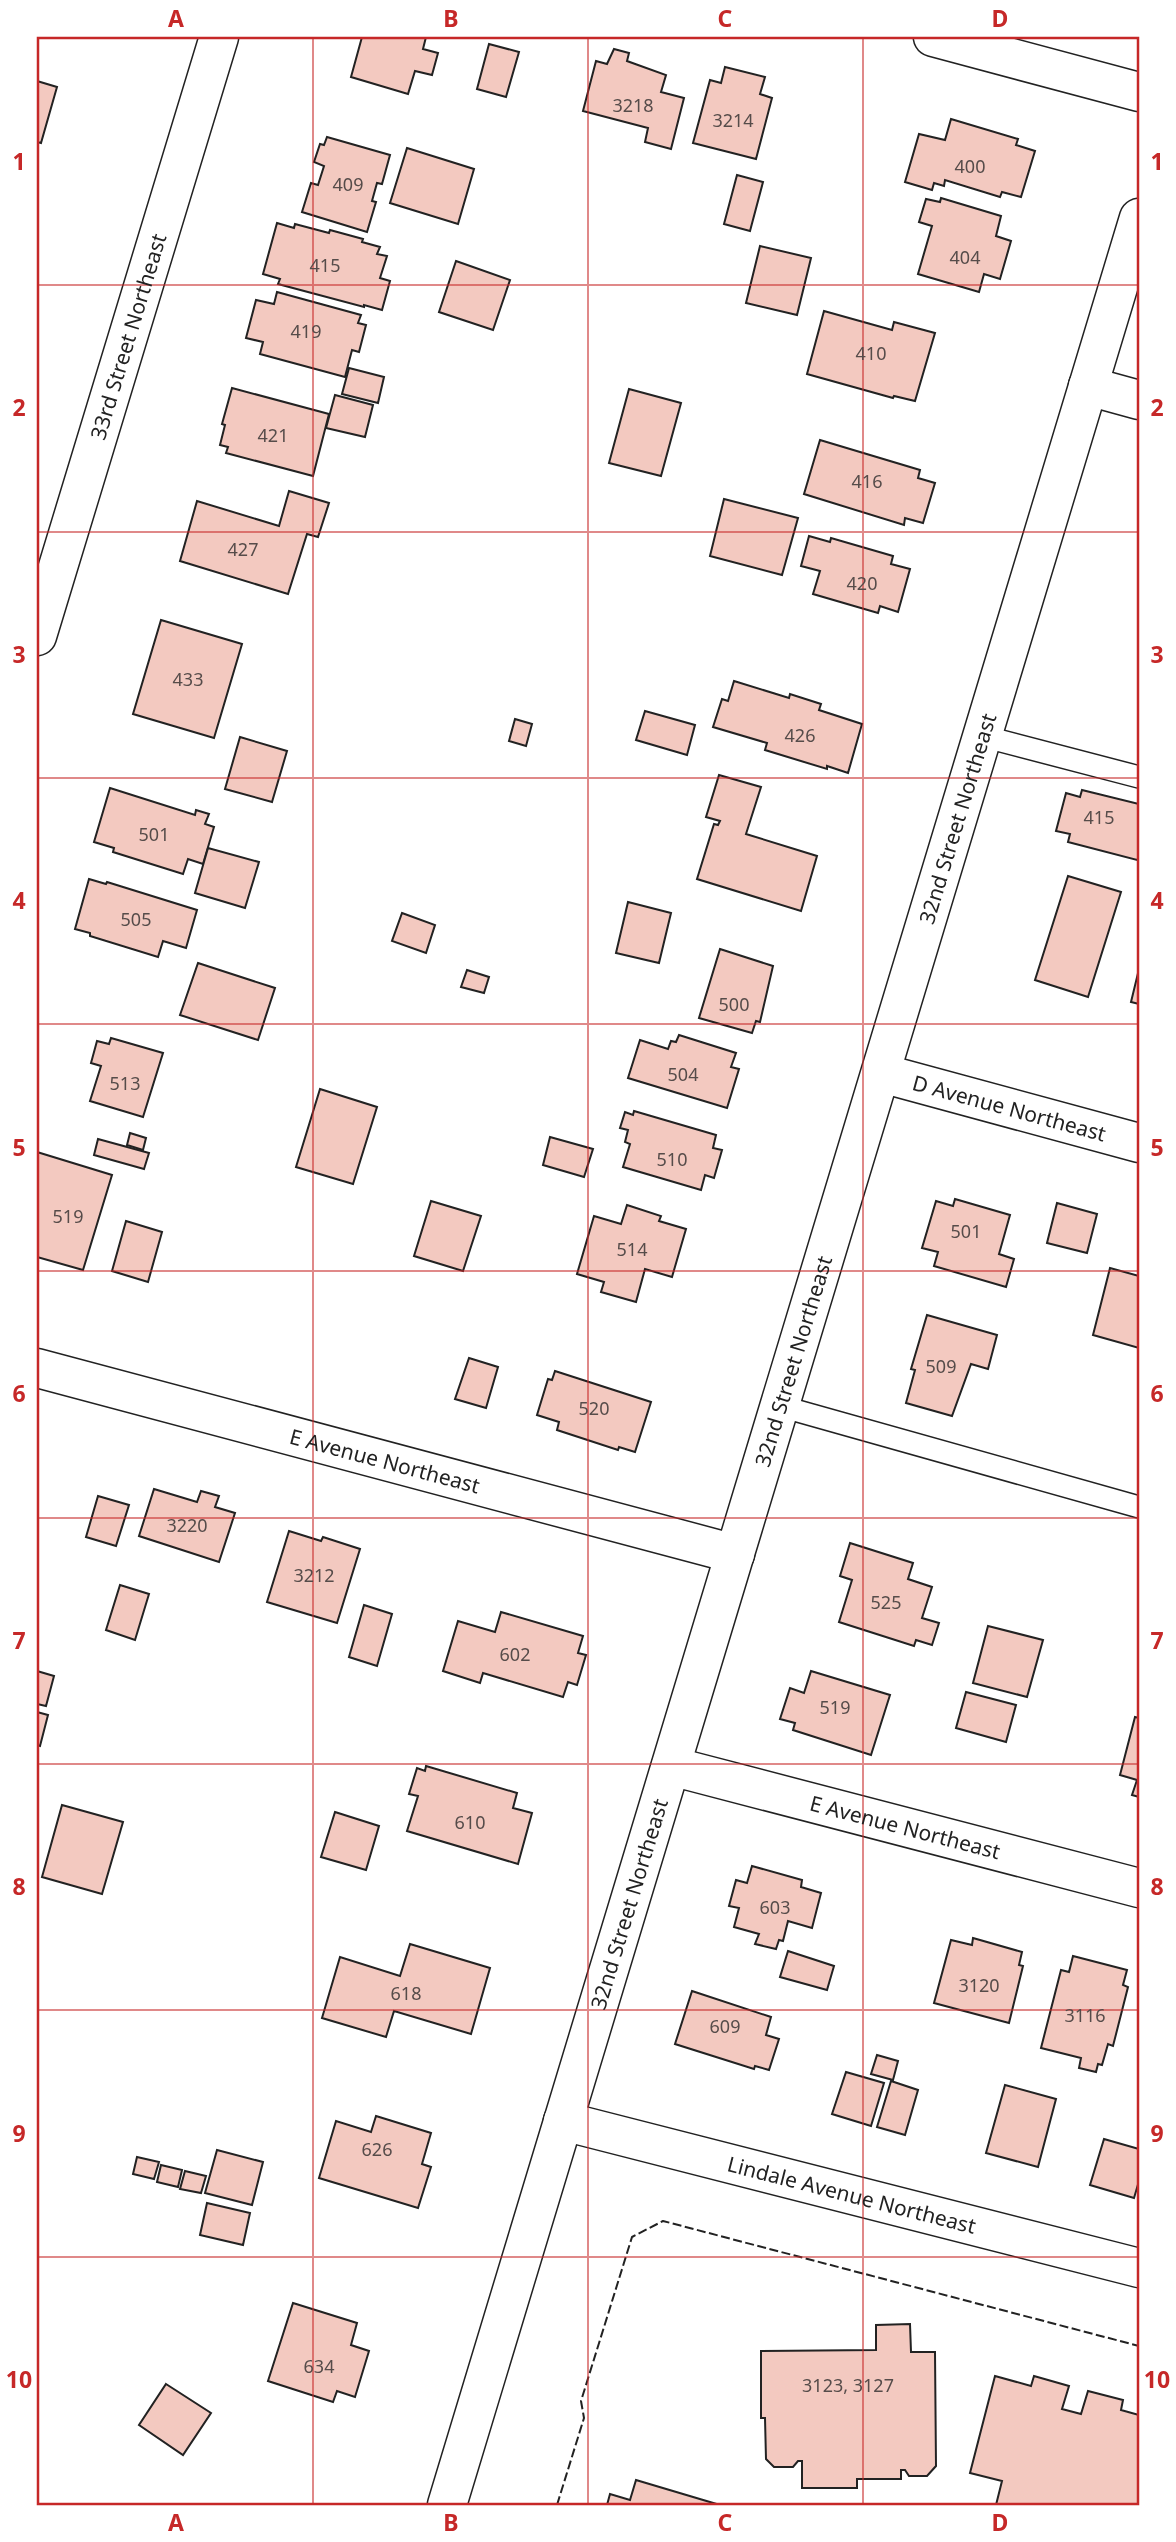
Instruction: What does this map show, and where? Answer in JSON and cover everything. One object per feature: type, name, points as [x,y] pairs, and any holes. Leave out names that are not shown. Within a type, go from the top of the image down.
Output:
[{"type":"street","name":"33rd Street Northeast","points":[[37,636],[219,37]]},
{"type":"street","points":[[933,37],[1139,92]]},
{"type":"street","name":"32nd Street Northeast","points":[[447,2505],[1139,218]]},
{"type":"street","points":[[1088,386],[1139,400]]},
{"type":"street","name":"D Avenue Northeast","points":[[881,1073],[1139,1143]]},
{"type":"street","name":"E Avenue Northeast","points":[[37,1368],[735,1554]]},
{"type":"street","name":"E Avenue Northeast","points":[[671,1766],[1139,1888]]},
{"type":"street","name":"Lindale Avenue Northeast","points":[[563,2121],[1139,2268]]},
{"type":"lane","points":[[982,736],[1139,776]]},
{"type":"lane","points":[[780,1406],[1139,1507]]},
{"type":"building","points":[[362,37],[426,37],[423,49],[438,53],[432,75],[415,71],[408,94],[351,77]]},
{"type":"building","points":[[489,44],[519,52],[506,97],[477,89]]},
{"type":"building","points":[[614,49],[629,53],[627,61],[666,75],[661,92],[684,98],[671,149],[645,142],[648,128],[583,111],[596,61],[607,64]]},
{"type":"building","points":[[725,67],[765,77],[760,94],[772,98],[756,159],[693,143],[710,80],[721,83]]},
{"type":"building","points":[[37,81],[57,87],[41,143],[37,142]]},
{"type":"building","points":[[951,119],[1018,139],[1016,145],[1035,151],[1021,197],[1002,192],[1000,197],[945,180],[944,186],[934,183],[932,190],[905,182],[919,134],[945,140]]},
{"type":"building","points":[[327,137],[390,155],[382,184],[377,183],[372,201],[376,202],[367,232],[302,212],[311,183],[318,185],[324,166],[314,162],[320,144],[324,145]]},
{"type":"building","points":[[407,148],[474,169],[458,224],[390,203]]},
{"type":"building","points":[[737,175],[763,182],[750,231],[724,224]]},
{"type":"building","points":[[941,198],[1001,216],[996,236],[1011,241],[1000,279],[984,274],[979,292],[918,274],[932,226],[919,222],[926,199],[940,202]]},
{"type":"building","points":[[277,223],[294,228],[295,224],[329,233],[330,230],[363,239],[362,242],[380,247],[377,254],[387,256],[380,278],[390,281],[382,310],[278,284],[280,279],[263,274]]},
{"type":"building","points":[[760,246],[811,258],[797,315],[746,303]]},
{"type":"building","points":[[456,261],[510,280],[493,330],[439,312]]},
{"type":"building","points":[[277,292],[361,315],[358,323],[366,325],[359,352],[352,350],[345,377],[260,354],[263,342],[246,338],[256,300],[274,304]]},
{"type":"building","points":[[824,311],[892,330],[894,322],[935,333],[915,401],[894,396],[893,398],[807,374]]},
{"type":"building","points":[[349,368],[384,377],[378,403],[342,394]]},
{"type":"building","points":[[232,388],[329,414],[313,476],[226,453],[228,447],[220,445],[225,425],[222,424]]},
{"type":"building","points":[[629,389],[681,403],[661,476],[609,463]]},
{"type":"building","points":[[335,395],[373,405],[365,437],[326,428]]},
{"type":"building","points":[[820,440],[920,470],[918,478],[935,483],[923,523],[905,518],[904,525],[804,494]]},
{"type":"building","points":[[289,491],[329,503],[318,537],[307,534],[288,594],[180,561],[197,501],[279,526]]},
{"type":"building","points":[[724,499],[798,518],[782,575],[710,556]]},
{"type":"building","points":[[809,536],[830,542],[831,538],[893,556],[891,564],[910,569],[898,612],[880,606],[878,613],[813,594],[820,571],[801,566]]},
{"type":"building","points":[[161,620],[242,644],[214,738],[133,714]]},
{"type":"building","points":[[734,681],[789,698],[790,694],[821,704],[819,710],[862,724],[848,773],[765,750],[767,743],[713,727],[722,699],[728,701]]},
{"type":"building","points":[[645,711],[695,725],[687,755],[636,740]]},
{"type":"building","points":[[515,719],[532,724],[526,746],[509,741]]},
{"type":"building","points":[[240,737],[287,751],[272,802],[225,789]]},
{"type":"building","points":[[719,775],[761,787],[746,834],[817,856],[801,911],[697,879],[714,824],[718,825],[720,821],[706,817]]},
{"type":"building","points":[[110,788],[195,815],[196,810],[209,814],[205,824],[214,827],[203,864],[188,859],[183,874],[113,852],[114,848],[94,842]]},
{"type":"building","points":[[1082,790],[1139,804],[1137,860],[1068,842],[1070,834],[1056,831],[1066,793],[1080,797]]},
{"type":"building","points":[[208,848],[259,862],[245,908],[195,893]]},
{"type":"building","points":[[1068,876],[1121,892],[1088,997],[1035,980]]},
{"type":"building","points":[[89,879],[197,910],[186,948],[163,941],[158,957],[75,929]]},
{"type":"building","points":[[628,902],[671,913],[659,963],[616,953]]},
{"type":"building","points":[[402,913],[435,925],[426,953],[392,941]]},
{"type":"building","points":[[720,949],[773,966],[760,1022],[756,1021],[752,1033],[699,1018]]},
{"type":"building","points":[[198,963],[275,988],[258,1040],[180,1015]]},
{"type":"building","points":[[1139,969],[1139,1004],[1131,1002]]},
{"type":"building","points":[[467,970],[489,977],[484,993],[461,987]]},
{"type":"building","points":[[679,1035],[736,1053],[731,1067],[739,1069],[727,1108],[628,1078],[640,1040],[668,1049],[671,1041],[676,1042]]},
{"type":"building","points":[[111,1038],[163,1053],[143,1117],[90,1101],[101,1066],[91,1063],[97,1041],[109,1044]]},
{"type":"building","points":[[320,1089],[377,1107],[353,1184],[296,1167]]},
{"type":"building","points":[[634,1111],[716,1135],[713,1148],[722,1150],[714,1178],[705,1175],[701,1190],[623,1167],[630,1144],[625,1142],[628,1130],[620,1128],[625,1112],[633,1115]]},
{"type":"building","points":[[130,1133],[146,1138],[143,1150],[127,1145]]},
{"type":"building","points":[[550,1137],[593,1149],[584,1177],[543,1165]]},
{"type":"building","points":[[98,1139],[149,1153],[144,1169],[94,1155]]},
{"type":"building","points":[[37,1152],[112,1175],[83,1270],[37,1257]]},
{"type":"building","points":[[955,1199],[1010,1215],[999,1254],[1014,1259],[1006,1287],[934,1266],[938,1252],[922,1248],[936,1201],[953,1206]]},
{"type":"building","points":[[431,1201],[481,1216],[463,1271],[414,1256]]},
{"type":"building","points":[[1057,1203],[1097,1214],[1087,1253],[1047,1243]]},
{"type":"building","points":[[627,1205],[661,1216],[659,1221],[686,1229],[672,1277],[645,1269],[636,1302],[601,1292],[604,1282],[577,1274],[594,1216],[621,1224]]},
{"type":"building","points":[[126,1221],[162,1232],[148,1282],[112,1271]]},
{"type":"building","points":[[1110,1268],[1139,1276],[1139,1348],[1093,1335]]},
{"type":"building","points":[[927,1315],[997,1335],[988,1369],[971,1364],[952,1416],[906,1403],[915,1370],[911,1369]]},
{"type":"building","points":[[469,1358],[498,1367],[486,1408],[455,1399]]},
{"type":"building","points":[[555,1371],[651,1402],[635,1452],[619,1447],[618,1450],[557,1430],[559,1422],[537,1415],[548,1379],[552,1380]]},
{"type":"building","points":[[154,1489],[197,1502],[201,1491],[219,1496],[215,1507],[235,1513],[219,1562],[139,1536]]},
{"type":"building","points":[[98,1496],[129,1505],[116,1546],[86,1537]]},
{"type":"building","points":[[289,1531],[321,1541],[323,1537],[360,1549],[337,1623],[267,1602]]},
{"type":"building","points":[[850,1543],[913,1563],[908,1579],[932,1587],[922,1618],[939,1623],[932,1645],[916,1640],[914,1646],[839,1622],[852,1580],[840,1576]]},
{"type":"building","points":[[120,1585],[149,1594],[135,1640],[106,1630]]},
{"type":"building","points":[[364,1605],[392,1614],[377,1666],[349,1657]]},
{"type":"building","points":[[501,1612],[583,1636],[578,1653],[586,1655],[577,1685],[568,1682],[563,1697],[483,1673],[480,1683],[443,1671],[458,1621],[495,1632]]},
{"type":"building","points":[[988,1626],[1043,1640],[1027,1697],[973,1683]]},
{"type":"building","points":[[37,1671],[54,1676],[46,1706],[37,1704]]},
{"type":"building","points":[[811,1671],[890,1695],[871,1755],[793,1730],[795,1723],[780,1719],[790,1688],[804,1693]]},
{"type":"building","points":[[966,1692],[1016,1705],[1006,1742],[956,1728]]},
{"type":"building","points":[[37,1712],[48,1715],[40,1746],[37,1745]]},
{"type":"building","points":[[1135,1717],[1139,1718],[1139,1797],[1132,1795],[1137,1780],[1120,1775]]},
{"type":"building","points":[[426,1766],[517,1793],[513,1808],[532,1813],[518,1864],[407,1831],[418,1796],[409,1794],[417,1768],[425,1771]]},
{"type":"building","points":[[62,1805],[123,1822],[102,1894],[42,1877]]},
{"type":"building","points":[[335,1812],[379,1826],[366,1870],[321,1857]]},
{"type":"building","points":[[752,1866],[802,1880],[801,1887],[821,1893],[812,1928],[788,1921],[783,1941],[779,1940],[776,1949],[755,1944],[759,1934],[734,1927],[739,1908],[729,1906],[736,1880],[747,1883]]},
{"type":"building","points":[[973,1938],[1022,1952],[1019,1965],[1023,1966],[1009,2023],[934,2003],[951,1940],[972,1945]]},
{"type":"building","points":[[410,1944],[490,1968],[471,2034],[394,2011],[386,2037],[322,2018],[340,1957],[400,1976]]},
{"type":"building","points":[[788,1951],[834,1966],[827,1990],[780,1977]]},
{"type":"building","points":[[1073,1956],[1127,1970],[1123,1985],[1128,1987],[1113,2046],[1108,2044],[1102,2065],[1098,2064],[1096,2072],[1079,2068],[1081,2058],[1041,2048],[1061,1970],[1069,1972]]},
{"type":"building","points":[[692,1991],[771,2017],[766,2035],[779,2039],[769,2070],[755,2066],[754,2069],[675,2044]]},
{"type":"building","points":[[877,2055],[898,2061],[893,2080],[871,2074]]},
{"type":"building","points":[[846,2072],[884,2083],[871,2126],[832,2114]]},
{"type":"building","points":[[891,2081],[918,2090],[905,2135],[877,2127]]},
{"type":"building","points":[[1005,2085],[1056,2099],[1038,2167],[986,2153]]},
{"type":"building","points":[[376,2116],[431,2133],[422,2164],[431,2167],[418,2208],[319,2178],[336,2121],[371,2132]]},
{"type":"building","points":[[1104,2139],[1139,2149],[1139,2181],[1134,2198],[1090,2185]]},
{"type":"building","points":[[217,2150],[263,2162],[252,2205],[205,2193]]},
{"type":"building","points":[[137,2157],[159,2162],[154,2179],[133,2174]]},
{"type":"building","points":[[161,2165],[182,2170],[178,2187],[157,2182]]},
{"type":"building","points":[[185,2171],[206,2176],[201,2193],[180,2189]]},
{"type":"building","points":[[207,2203],[250,2213],[243,2245],[200,2235]]},
{"type":"building","points":[[293,2303],[357,2323],[351,2345],[369,2351],[355,2397],[337,2391],[333,2402],[268,2381]]},
{"type":"building","points":[[910,2324],[911,2352],[935,2352],[936,2466],[927,2476],[909,2476],[905,2470],[901,2470],[901,2479],[857,2479],[857,2488],[802,2488],[802,2461],[798,2461],[793,2467],[774,2467],[766,2459],[765,2418],[761,2418],[761,2351],[876,2350],[876,2325]]},
{"type":"building","points":[[995,2376],[1031,2386],[1034,2376],[1069,2386],[1062,2409],[1081,2414],[1088,2391],[1123,2400],[1121,2410],[1139,2415],[1139,2505],[996,2505],[1002,2481],[970,2473]]},
{"type":"building","points":[[166,2384],[211,2413],[183,2455],[139,2425]]},
{"type":"building","points":[[636,2480],[720,2505],[607,2505],[610,2494],[630,2500]]},
{"type":"fence","points":[[557,2505],[584,2418],[581,2401],[632,2237],[663,2221],[1139,2346]]}]
